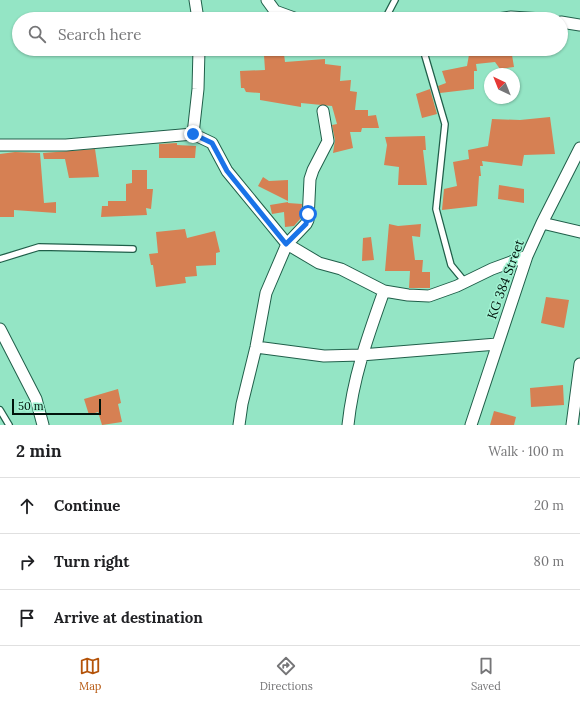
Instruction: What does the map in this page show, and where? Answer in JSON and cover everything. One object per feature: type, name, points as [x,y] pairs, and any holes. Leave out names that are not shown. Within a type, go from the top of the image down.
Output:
[{"type":"street","points":[[195,0],[197,12]]},
{"type":"street","points":[[267,0],[275,11],[278,12]]},
{"type":"street","points":[[568,23],[580,25]]},
{"type":"street","points":[[193,134],[198,89],[199,56]]},
{"type":"street","points":[[239,425],[242,404],[256,347],[266,293],[286,244],[306,224],[308,220],[310,179],[328,141],[323,111]]},
{"type":"street","points":[[0,145],[66,145],[193,134],[212,143],[227,171],[286,244],[312,260],[341,269],[384,291],[408,295],[430,296],[492,269],[527,256]]},
{"type":"street","name":"KG 384 Street","points":[[471,425],[527,256],[580,148]]},
{"type":"street","points":[[542,223],[580,232]]},
{"type":"street","points":[[348,425],[350,402],[361,355],[384,291]]},
{"type":"street","points":[[0,329],[36,400],[43,425]]},
{"type":"street","points":[[256,347],[324,356],[361,355],[497,344]]},
{"type":"street","points":[[572,425],[580,364]]},
{"type":"lane","points":[[389,12],[395,0]]},
{"type":"lane","points":[[425,56],[445,124],[436,209],[451,265],[465,282]]},
{"type":"lane","points":[[0,259],[39,247],[133,249]]},
{"type":"lane","points":[[0,410],[9,425]]},
{"type":"building","points":[[264,56],[284,56],[285,62],[325,59],[325,64],[341,66],[340,81],[351,80],[350,91],[357,92],[355,110],[368,110],[368,116],[376,115],[379,128],[362,128],[361,132],[350,132],[353,148],[333,153],[335,140],[332,125],[337,124],[332,106],[301,103],[301,107],[260,100],[260,93],[246,92],[244,88],[241,88],[240,71],[265,70]]},
{"type":"building","points":[[469,56],[512,56],[514,67],[499,68],[495,62],[476,64],[477,71],[474,71],[474,89],[440,93],[438,86],[446,83],[442,71],[467,66]]},
{"type":"building","points":[[430,89],[437,114],[422,118],[416,94]]},
{"type":"building","points":[[550,117],[555,154],[524,155],[522,166],[482,161],[483,166],[480,166],[481,176],[479,176],[477,206],[442,210],[444,189],[457,186],[453,162],[469,159],[468,150],[488,146],[492,119],[520,120]]},
{"type":"building","points":[[425,136],[426,150],[423,150],[427,185],[398,185],[399,167],[384,165],[387,145],[385,137]]},
{"type":"building","points":[[177,143],[177,145],[196,146],[195,158],[159,158],[159,144]]},
{"type":"building","points":[[95,149],[99,177],[69,178],[65,159],[44,159],[43,153]]},
{"type":"building","points":[[15,152],[40,153],[44,203],[56,202],[56,213],[14,210],[14,217],[0,217],[0,154]]},
{"type":"building","points":[[132,170],[147,170],[147,189],[153,189],[151,209],[146,208],[147,215],[101,217],[102,206],[108,206],[108,201],[126,201],[126,184],[132,183]]},
{"type":"building","points":[[263,177],[269,181],[288,180],[288,201],[258,186]]},
{"type":"building","points":[[499,185],[524,189],[524,203],[498,199]]},
{"type":"building","points":[[288,202],[302,204],[301,218],[294,226],[285,227],[284,212],[272,214],[270,205]]},
{"type":"building","points":[[389,224],[398,226],[421,224],[420,237],[412,236],[415,260],[423,260],[422,272],[430,272],[430,288],[409,288],[410,271],[385,271]]},
{"type":"building","points":[[185,229],[187,238],[215,231],[220,252],[216,253],[216,265],[196,266],[197,276],[185,277],[186,283],[156,287],[153,265],[151,265],[149,254],[158,253],[156,232]]},
{"type":"building","points":[[371,237],[374,260],[362,261],[363,238]]},
{"type":"building","points":[[546,297],[569,300],[564,328],[541,323]]},
{"type":"building","points":[[563,385],[564,405],[531,407],[530,388]]},
{"type":"building","points":[[118,389],[121,403],[118,404],[122,422],[102,425],[98,412],[89,415],[84,399]]},
{"type":"building","points":[[494,411],[516,417],[514,425],[490,425]]},
{"type":"route","points":[[193,134],[212,143],[227,171],[286,244],[306,224],[308,214]]}]
